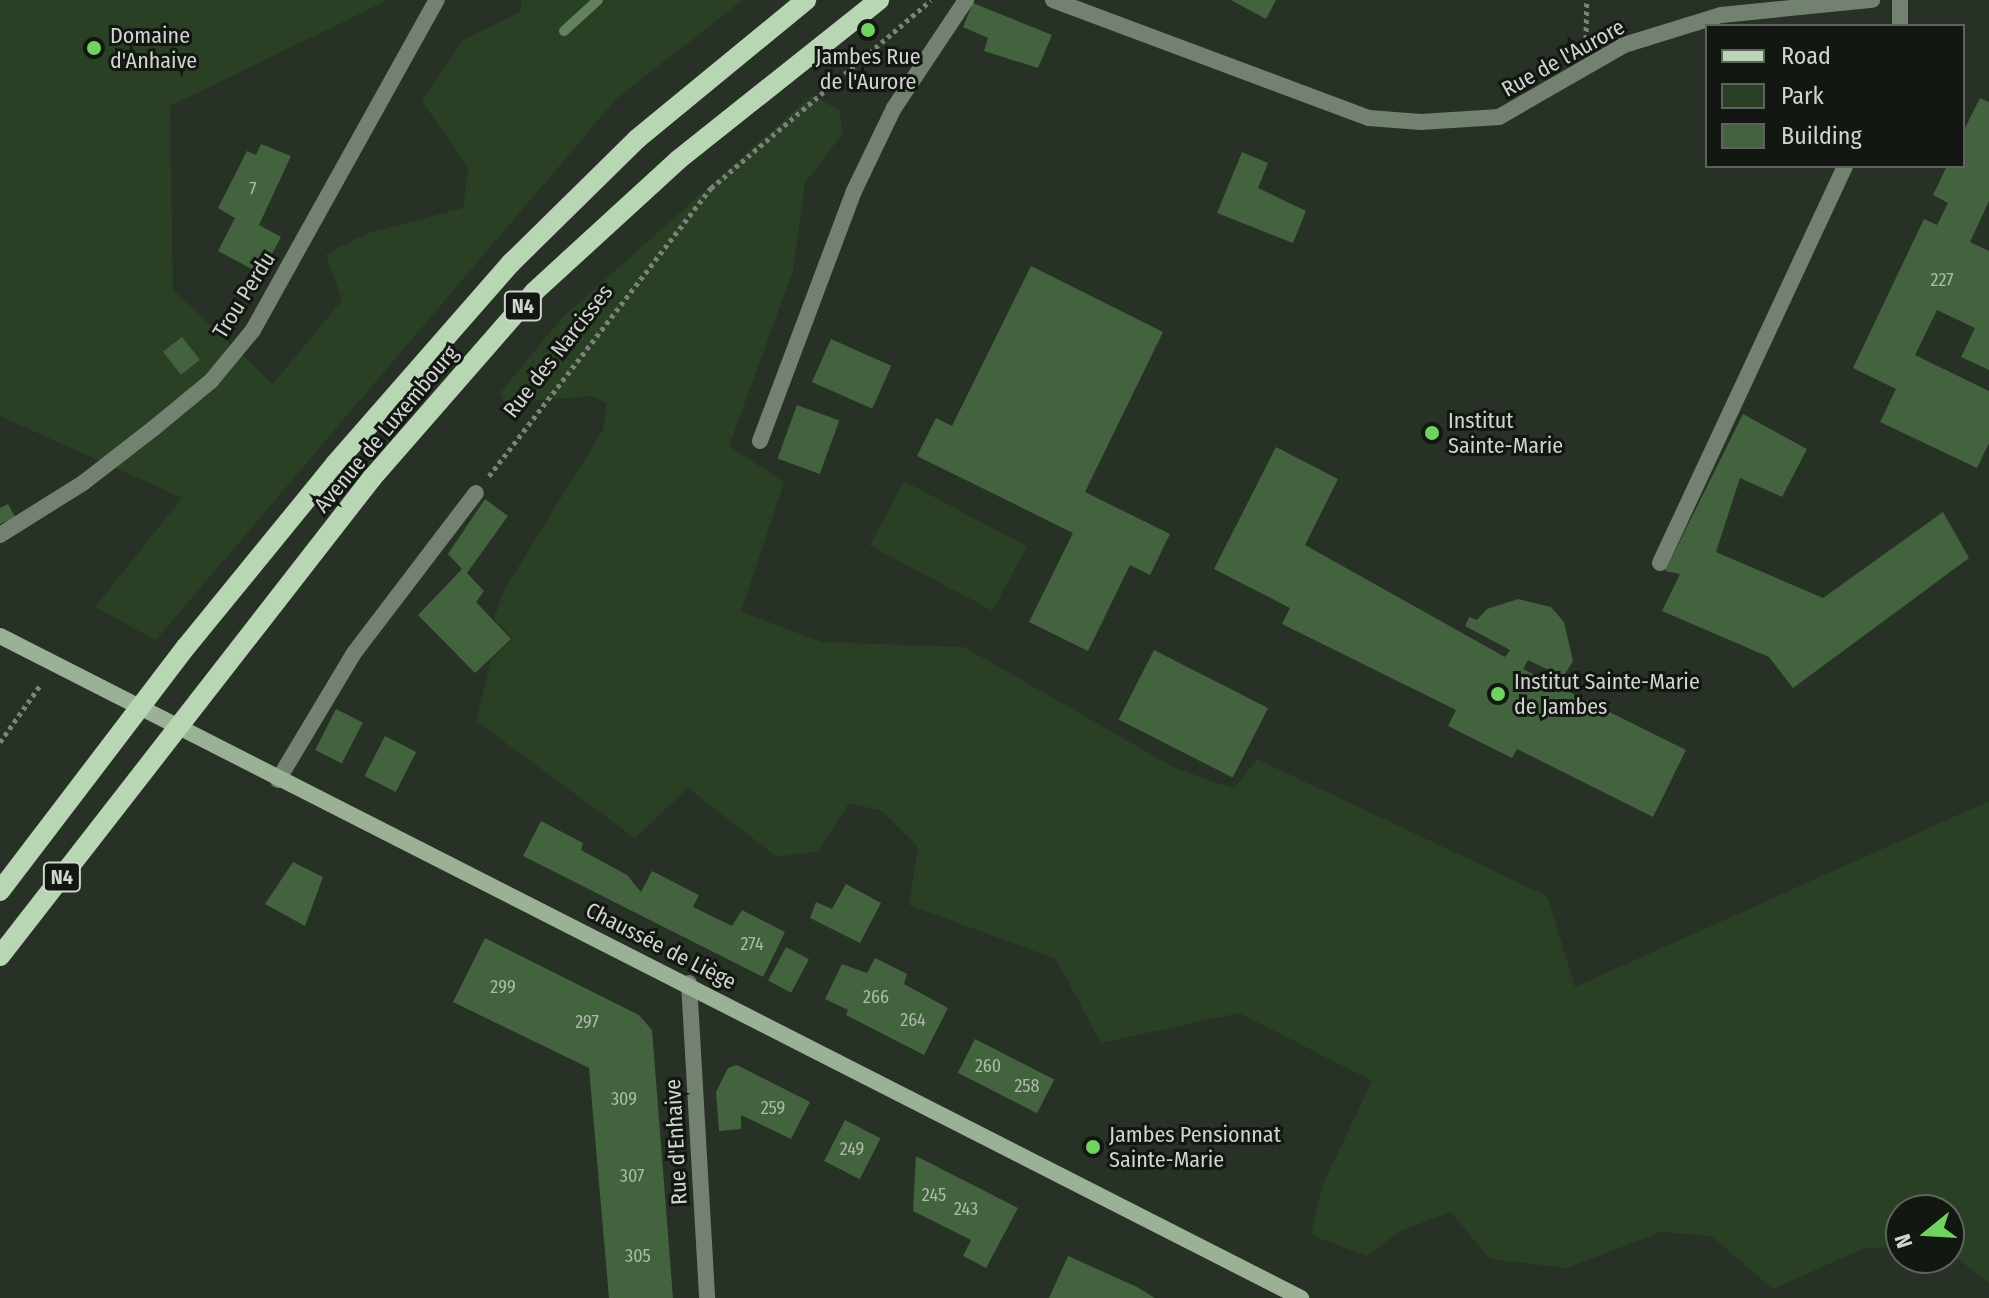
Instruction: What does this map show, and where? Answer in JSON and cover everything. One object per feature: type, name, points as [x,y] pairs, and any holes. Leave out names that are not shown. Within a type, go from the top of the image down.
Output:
[{"type":"main road","name":"Avenue de Luxembourg","points":[[0,891],[186,647],[335,464],[511,263],[637,139],[806,0]]},
{"type":"main road","name":"Avenue de Luxembourg","points":[[0,956],[372,478],[534,292],[678,160],[879,0]]},
{"type":"street","name":"Trou Perdu","points":[[0,535],[83,483],[154,428],[211,381],[253,330],[437,0]]},
{"type":"street","points":[[760,441],[854,191],[894,108],[966,0]]},
{"type":"street","name":"Rue de l'Aurore","points":[[1053,0],[1369,118],[1499,117],[1624,45],[1721,15],[1872,0]]},
{"type":"street","points":[[1900,0],[1900,24]]},
{"type":"street","points":[[1660,563],[1844,168]]},
{"type":"street","points":[[278,780],[354,653],[476,493]]},
{"type":"street","name":"Chaussée de Liège","points":[[0,636],[278,780],[689,983],[1301,1298]]},
{"type":"street","name":"Rue d'Enhaive","points":[[689,983],[707,1298]]},
{"type":"path","name":"Rue des Narcisses","points":[[476,493],[711,188],[931,0]]},
{"type":"path","points":[[1585,68],[1587,0]]},
{"type":"path","points":[[0,742],[56,663]]},
{"type":"green space","points":[[0,0],[388,0],[170,106],[173,290],[273,384],[342,300],[326,254],[368,233],[463,208],[468,168],[422,101],[463,40],[520,12],[522,0],[743,0],[617,98],[156,640],[95,607],[182,498],[0,416]]},
{"type":"green space","points":[[812,95],[839,110],[843,133],[805,183],[793,271],[729,446],[784,482],[741,612],[822,642],[964,647],[1175,768],[1234,789],[1257,759],[1547,896],[1575,987],[1989,801],[1989,1283],[1965,1264],[1965,1194],[1885,1194],[1885,1247],[1862,1249],[1773,1289],[1711,1236],[1661,1232],[1567,1268],[1490,1259],[1451,1212],[1402,1230],[1367,1256],[1311,1235],[1323,1184],[1372,1081],[1239,1013],[1101,1043],[1056,959],[909,905],[918,847],[882,811],[849,803],[818,851],[777,857],[688,788],[635,838],[476,721],[491,660],[513,638],[494,619],[504,590],[603,430],[607,404],[592,396],[504,403],[500,393],[562,318]]},
{"type":"green space","points":[[904,481],[1027,546],[992,611],[870,545]]},
{"type":"building","points":[[1231,0],[1276,0],[1266,19]]},
{"type":"building","points":[[973,3],[1052,35],[1038,68],[984,51],[988,38],[963,27]]},
{"type":"building","points":[[1980,98],[1989,102],[1989,201],[1970,242],[1989,251],[1989,370],[1961,357],[1975,328],[1937,310],[1915,355],[1989,391],[1989,443],[1977,468],[1880,422],[1896,389],[1853,368],[1924,219],[1937,225],[1948,203],[1933,195],[1946,168],[1965,168],[1965,128]]},
{"type":"building","points":[[261,144],[291,156],[259,225],[281,237],[261,274],[218,251],[235,218],[218,208],[247,151],[256,155]]},
{"type":"building","points":[[1242,152],[1268,163],[1258,188],[1306,211],[1293,243],[1217,213]]},
{"type":"building","points":[[1031,266],[1163,332],[1085,492],[1170,534],[1150,575],[1130,565],[1088,651],[1029,622],[1073,533],[917,456],[936,418],[952,426]]},
{"type":"building","points":[[182,337],[200,360],[181,375],[163,352]]},
{"type":"building","points":[[831,339],[891,366],[872,409],[812,382]]},
{"type":"building","points":[[797,405],[839,420],[820,474],[778,459]]},
{"type":"building","points":[[1743,414],[1807,449],[1782,497],[1740,478],[1716,552],[1823,598],[1943,512],[1969,558],[1793,688],[1769,657],[1662,611],[1680,574],[1665,571]]},
{"type":"building","name":"Institut Sainte-Marie de Jambes","points":[[1276,447],[1338,479],[1305,545],[1505,657],[1510,650],[1465,626],[1469,617],[1477,620],[1487,609],[1518,599],[1551,607],[1564,622],[1573,661],[1563,677],[1528,660],[1523,669],[1686,750],[1653,817],[1517,749],[1512,758],[1448,726],[1456,710],[1282,624],[1290,608],[1214,569]]},
{"type":"building","points":[[485,499],[508,516],[467,573],[484,591],[476,602],[511,639],[475,673],[418,615],[462,569],[448,554]]},
{"type":"building","points":[[8,504],[15,517],[0,524],[0,508]]},
{"type":"building","points":[[1154,650],[1268,708],[1233,778],[1119,719]]},
{"type":"building","points":[[336,709],[363,723],[342,764],[315,750]]},
{"type":"building","points":[[385,736],[416,752],[396,792],[365,776]]},
{"type":"building","points":[[541,821],[583,843],[581,850],[627,875],[641,892],[652,871],[699,895],[693,907],[732,926],[742,910],[785,932],[763,977],[523,856]]},
{"type":"building","points":[[293,862],[323,877],[305,926],[265,904]]},
{"type":"building","points":[[846,884],[881,903],[860,943],[810,918],[816,902],[832,909]]},
{"type":"building","points":[[485,938],[639,1015],[652,1030],[673,1298],[609,1298],[589,1068],[453,1002]]},
{"type":"building","points":[[786,947],[809,959],[791,993],[768,981]]},
{"type":"building","points":[[875,958],[907,974],[904,984],[948,1008],[924,1055],[846,1015],[848,1010],[825,999],[842,964],[867,973]]},
{"type":"building","points":[[975,1039],[1054,1079],[1037,1113],[958,1073]]},
{"type":"building","points":[[737,1065],[810,1102],[791,1139],[741,1115],[741,1129],[719,1131],[716,1092],[728,1068]]},
{"type":"building","points":[[845,1120],[881,1138],[860,1179],[824,1161]]},
{"type":"building","points":[[916,1156],[1018,1208],[986,1268],[963,1256],[971,1240],[913,1211]]},
{"type":"building","points":[[1068,1256],[1137,1287],[1155,1298],[1049,1298]]},
{"type":"waterway","points":[[564,31],[598,0]]},
{"type":"place","name":"Jambes Rue de l'Aurore","points":[[868,30]]},
{"type":"place","name":"Domaine d'Anhaive","points":[[94,48]]},
{"type":"place","name":"Institut Sainte-Marie","points":[[1432,433]]},
{"type":"place","name":"Institut Sainte-Marie de Jambes","points":[[1498,694]]},
{"type":"place","name":"Jambes Pensionnat Sainte-Marie","points":[[1093,1147]]}]
